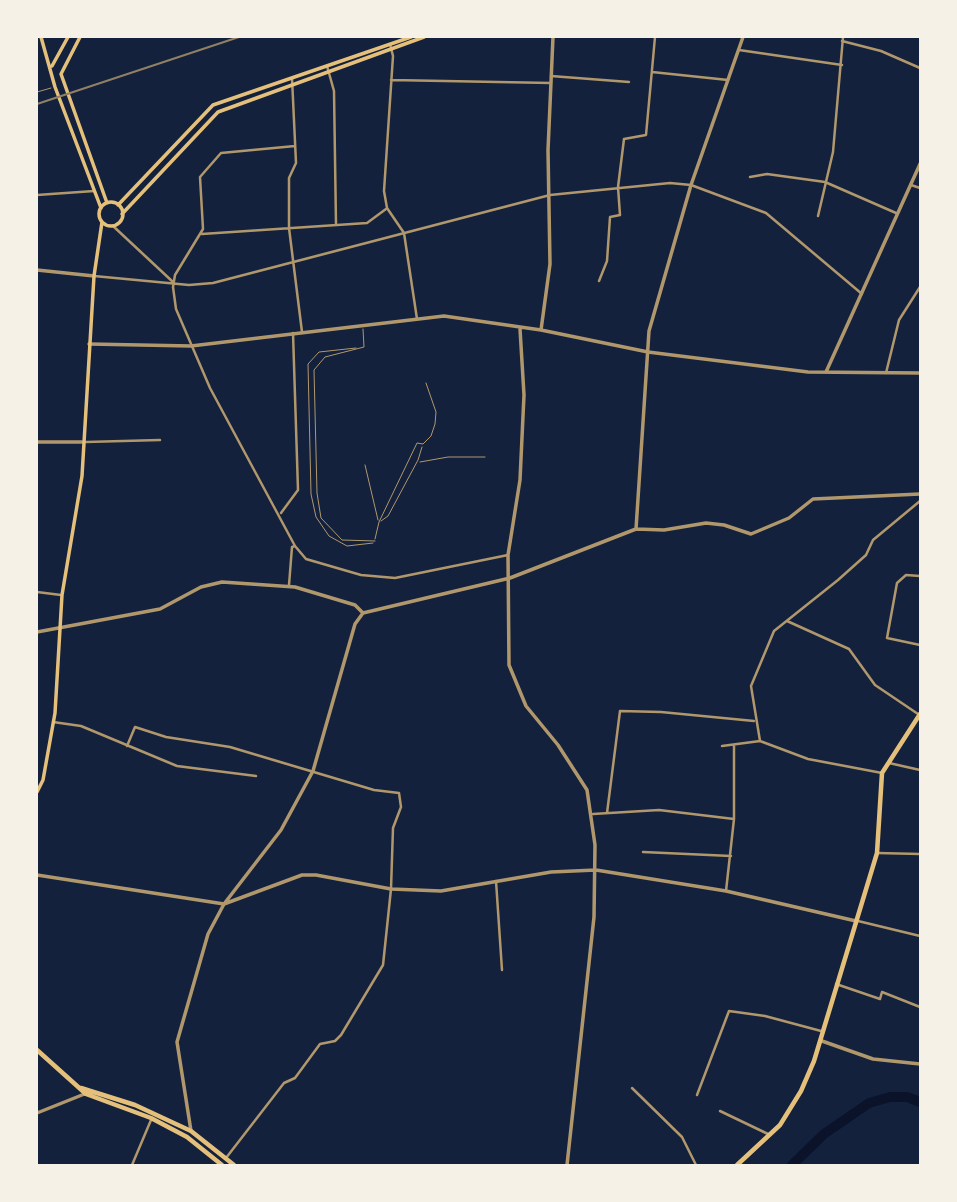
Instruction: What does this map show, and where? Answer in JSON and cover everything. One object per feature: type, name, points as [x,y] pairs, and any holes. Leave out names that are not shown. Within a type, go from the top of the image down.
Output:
[{"type":"main road","points":[[37,792],[43,780],[53,722],[62,595],[82,476],[94,276],[102,222],[101,208],[55,86],[41,37]]},
{"type":"main road","points":[[51,68],[68,37]]},
{"type":"main road","points":[[80,37],[61,74],[107,203]]},
{"type":"main road","points":[[102,222],[113,226],[119,222],[122,214],[218,112],[411,37]]},
{"type":"main road","points":[[390,46],[424,37]]},
{"type":"main road","points":[[118,205],[213,104],[292,81]]},
{"type":"main road","points":[[107,203],[118,205]]},
{"type":"main road","points":[[101,208],[107,203]]},
{"type":"main road","points":[[118,205],[122,214]]},
{"type":"main road","points":[[737,1165],[771,1136],[801,1091],[822,1041],[836,984],[858,921],[877,853],[882,774],[920,715]]},
{"type":"main road","points":[[37,1050],[86,1094],[152,1116],[187,1137],[222,1165]]},
{"type":"main road","points":[[77,1087],[191,1131],[234,1165]]},
{"type":"street","points":[[541,330],[550,264],[553,37]]},
{"type":"street","points":[[599,281],[607,261],[610,217],[620,215],[618,187],[624,139],[646,135],[655,37]]},
{"type":"street","points":[[636,529],[649,331],[691,185],[743,37]]},
{"type":"street","points":[[818,216],[832,152],[843,39],[881,51],[920,68]]},
{"type":"street","points":[[390,46],[391,80],[384,191],[387,208],[404,233],[417,319]]},
{"type":"street","points":[[739,50],[842,65]]},
{"type":"street","points":[[328,68],[334,91],[337,145],[336,225]]},
{"type":"street","points":[[652,72],[729,80]]},
{"type":"street","points":[[551,76],[629,82]]},
{"type":"street","points":[[391,80],[551,83]]},
{"type":"street","points":[[292,81],[296,163],[289,178],[289,228],[302,332]]},
{"type":"street","points":[[295,146],[250,148],[221,153],[214,157],[199,180],[202,234],[173,282],[176,309],[210,388],[295,546],[306,559],[361,575],[395,578],[508,555]]},
{"type":"street","points":[[826,372],[920,164]]},
{"type":"street","points":[[750,177],[766,174],[825,182],[898,214]]},
{"type":"street","points":[[37,270],[188,285],[213,283],[550,195],[670,183],[691,185],[766,213],[862,294]]},
{"type":"street","points":[[911,185],[920,188]]},
{"type":"street","points":[[37,195],[94,191]]},
{"type":"street","points":[[202,234],[367,223],[387,208]]},
{"type":"street","points":[[113,226],[173,282]]},
{"type":"street","points":[[886,373],[900,320],[920,287]]},
{"type":"street","points":[[89,344],[191,346],[444,316],[541,330],[648,352],[826,372],[920,373]]},
{"type":"street","points":[[520,329],[524,395],[520,480],[508,555],[509,654],[516,687],[526,706],[547,729],[580,777],[587,790],[593,814],[596,870],[585,974],[585,1011],[569,1127],[567,1165]]},
{"type":"street","points":[[280,514],[298,490],[293,333]]},
{"type":"street","points":[[37,442],[160,440]]},
{"type":"street","points":[[191,1131],[177,1042],[208,934],[224,904],[281,830],[313,771],[355,624],[363,613],[510,578],[636,529],[664,530],[706,523],[724,525],[751,534],[789,518],[813,499],[920,494]]},
{"type":"street","points":[[760,741],[754,720],[751,686],[759,662],[775,631],[866,555],[873,540],[920,501]]},
{"type":"street","points":[[289,586],[292,547],[295,546]]},
{"type":"street","points":[[920,576],[906,575],[897,583],[887,638],[920,645]]},
{"type":"street","points":[[37,632],[160,610],[201,587],[222,582],[289,586],[355,605],[363,613]]},
{"type":"street","points":[[37,592],[62,595]]},
{"type":"street","points":[[787,621],[849,649],[875,685],[920,715]]},
{"type":"street","points":[[607,813],[620,711],[754,720]]},
{"type":"street","points":[[53,722],[81,726],[177,766],[256,776]]},
{"type":"street","points":[[127,746],[135,727],[166,737],[230,747],[374,790],[400,793],[401,807],[393,828],[391,889],[383,965],[341,1035],[335,1041],[320,1044],[295,1078],[284,1083],[226,1158]]},
{"type":"street","points":[[722,746],[760,741],[808,759],[882,774]]},
{"type":"street","points":[[726,891],[734,819],[734,745]]},
{"type":"street","points":[[889,763],[920,770]]},
{"type":"street","points":[[593,814],[659,810],[734,819]]},
{"type":"street","points":[[643,852],[731,856]]},
{"type":"street","points":[[877,853],[920,855]]},
{"type":"street","points":[[37,875],[224,904],[302,875],[316,875],[391,889],[441,891],[565,871],[596,870],[726,891],[920,936]]},
{"type":"street","points":[[496,881],[502,970]]},
{"type":"street","points":[[836,984],[880,999],[882,992],[920,1007]]},
{"type":"street","points":[[697,1094],[729,1011],[765,1016],[825,1032]]},
{"type":"street","points":[[822,1041],[873,1059],[920,1064]]},
{"type":"street","points":[[632,1088],[682,1137],[696,1165]]},
{"type":"street","points":[[37,1113],[92,1091]]},
{"type":"street","points":[[720,1111],[771,1136]]},
{"type":"street","points":[[132,1165],[152,1116]]},
{"type":"lane","points":[[37,92],[55,86]]},
{"type":"lane","points":[[363,325],[365,344],[359,349],[325,357],[314,370],[317,493],[321,518],[342,540],[374,541]]},
{"type":"lane","points":[[359,349],[319,352],[308,364],[311,494],[316,517],[329,536],[347,547],[363,547],[374,541],[379,523],[417,443],[423,444]]},
{"type":"lane","points":[[379,523],[388,516],[417,462],[423,444],[431,436],[436,412],[426,383]]},
{"type":"lane","points":[[417,462],[448,457],[485,457]]},
{"type":"lane","points":[[365,465],[379,523]]},
{"type":"waterway","points":[[792,1165],[824,1134],[869,1103],[890,1097],[907,1097],[920,1102]]},
{"type":"railway","points":[[37,104],[239,37]]}]
